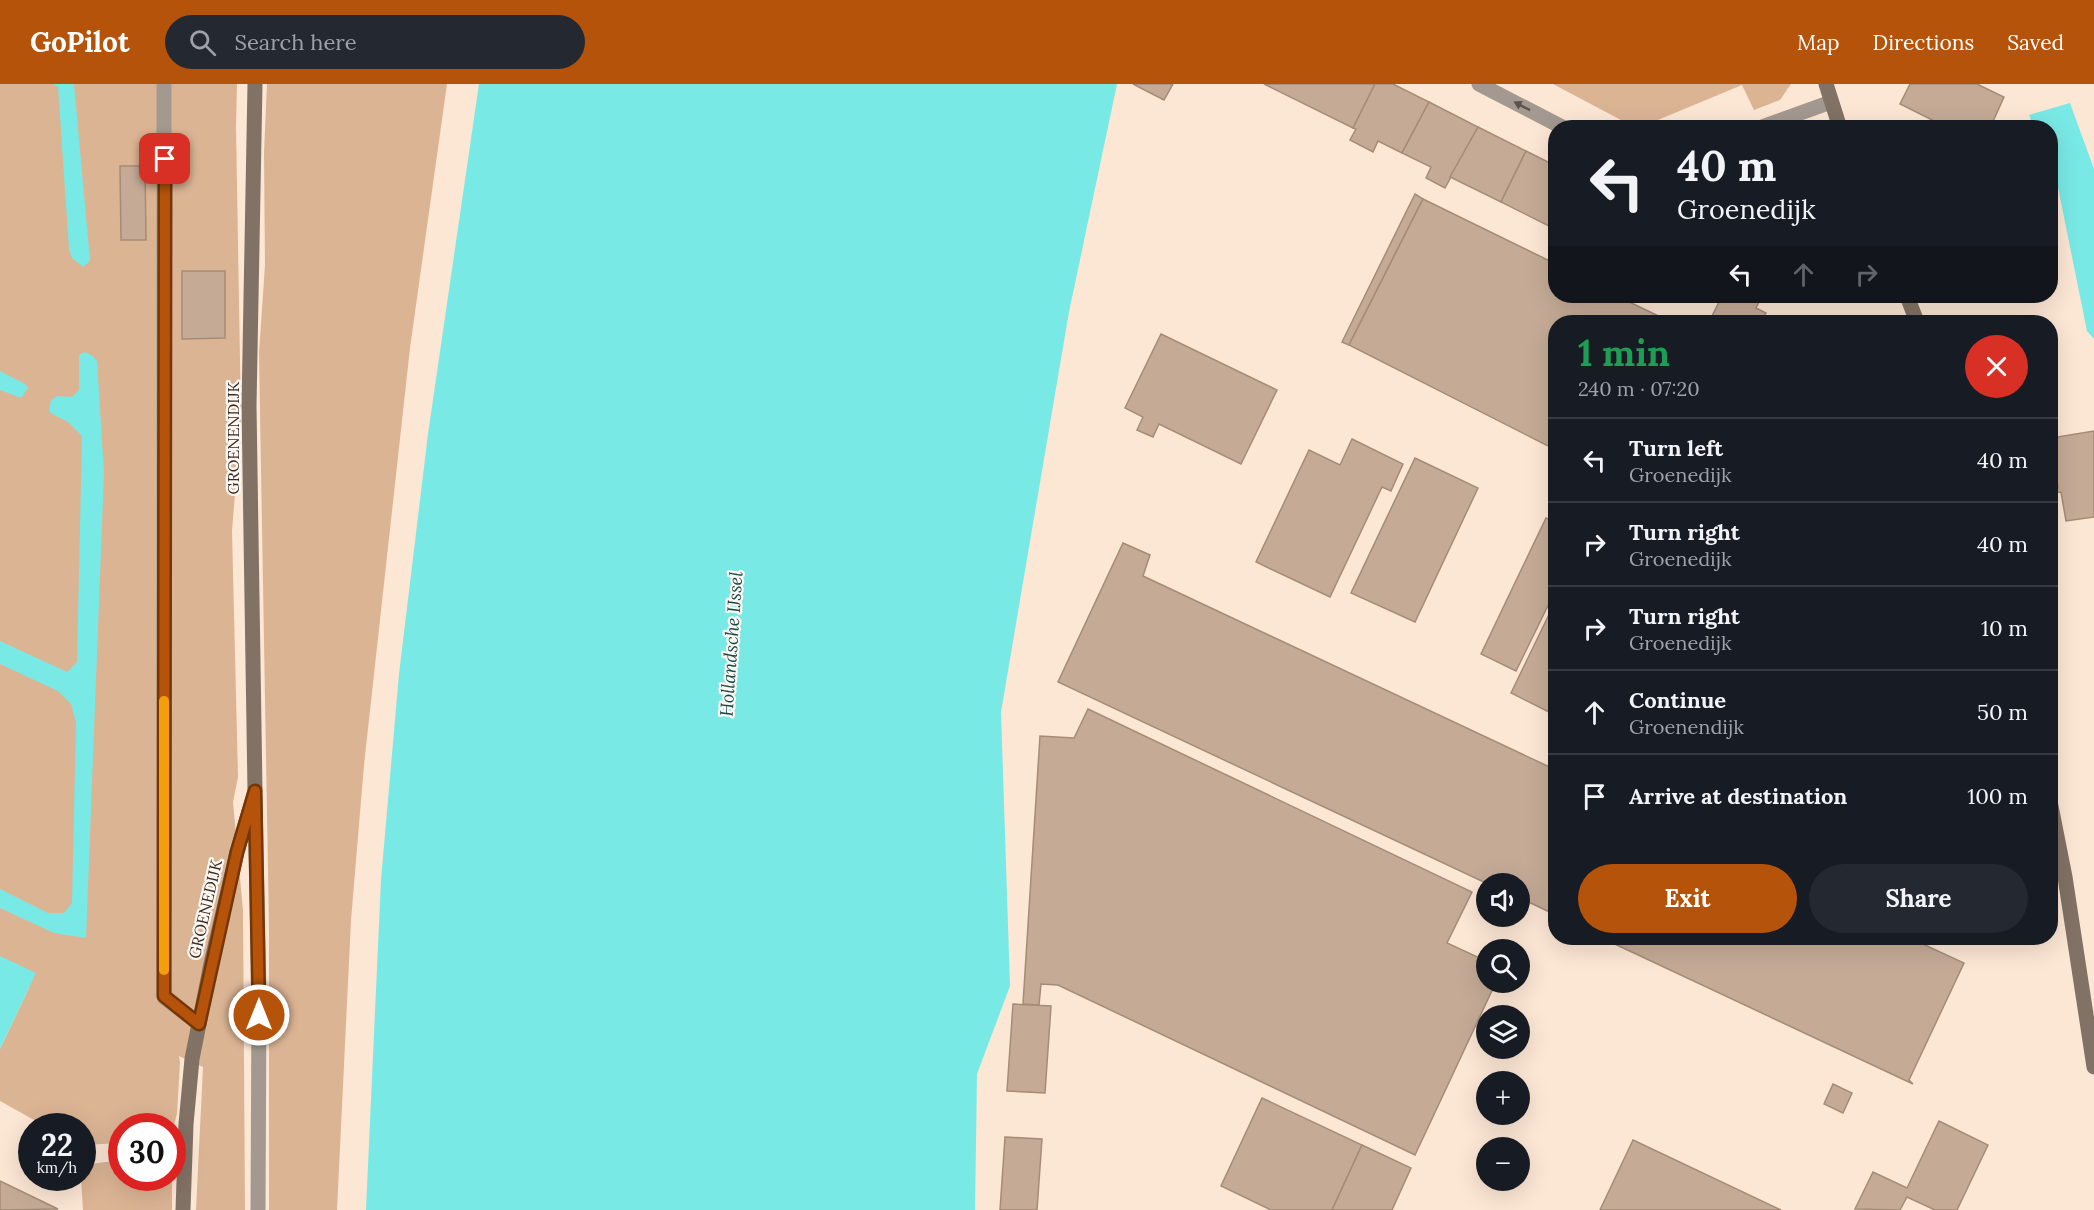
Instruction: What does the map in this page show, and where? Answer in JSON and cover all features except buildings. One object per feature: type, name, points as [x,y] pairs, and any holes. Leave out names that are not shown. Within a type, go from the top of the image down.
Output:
[{"type":"street","name":"GROENEDIJK","points":[[164,84],[164,996],[199,1024]]},
{"type":"street","name":"GROENENDIJK","points":[[255,84],[249,406],[255,791]]},
{"type":"street","points":[[1479,84],[1549,120]]},
{"type":"street","points":[[1826,84],[1837,120]]},
{"type":"street","points":[[1781,120],[1831,102]]},
{"type":"street","name":"GROENEDIJK","points":[[183,1210],[186,1124],[192,1059],[237,852],[255,791]]},
{"type":"street","points":[[255,791],[259,996],[258,1210]]},
{"type":"street","points":[[2058,842],[2094,1067]]},
{"type":"shaded area","points":[[0,84],[237,84],[241,419],[232,531],[238,777],[233,802],[243,911],[245,1210],[196,1210],[203,1067],[179,1056],[177,1113],[108,1113],[108,1144],[96,1144],[96,1113],[22,1113],[0,1101],[0,1049],[29,988],[0,974]]},
{"type":"shaded area","points":[[267,84],[447,84],[410,348],[364,765],[351,920],[337,1210],[269,1210],[269,928],[259,353],[265,265],[264,153]]},
{"type":"shaded area","points":[[1553,84],[1791,84],[1780,100],[1754,110],[1742,85],[1658,120],[1621,120]]},
{"type":"shaded area","points":[[108,1162],[108,1191],[172,1191],[172,1210],[83,1210],[82,1191],[96,1191],[96,1163]]},
{"type":"water","points":[[53,84],[74,84],[90,261],[83,267],[72,258],[69,249],[58,87]]},
{"type":"water","name":"Hollandsche IJssel","points":[[479,84],[1117,84],[1069,312],[1001,712],[1010,986],[977,1074],[975,1210],[366,1210],[381,880],[399,674],[428,434]]},
{"type":"water","points":[[2070,103],[2094,169],[2094,339],[2087,331],[2058,188],[2058,120],[2031,120],[2029,115]]},
{"type":"water","points":[[85,352],[97,361],[104,473],[86,938],[54,933],[0,908],[0,889],[48,913],[64,913],[72,903],[76,722],[71,704],[58,691],[0,664],[0,641],[67,672],[77,662],[82,436],[68,422],[49,412],[51,400],[57,396],[72,397],[79,390],[79,355]]},
{"type":"water","points":[[0,371],[25,384],[28,388],[21,398],[0,390]]},
{"type":"water","points":[[0,956],[36,973],[0,1049]]},
{"type":"slow traffic","points":[[164,701],[164,970]]},
{"type":"route","points":[[165,159],[164,996],[199,1024],[237,852],[255,791],[259,1015]]}]
